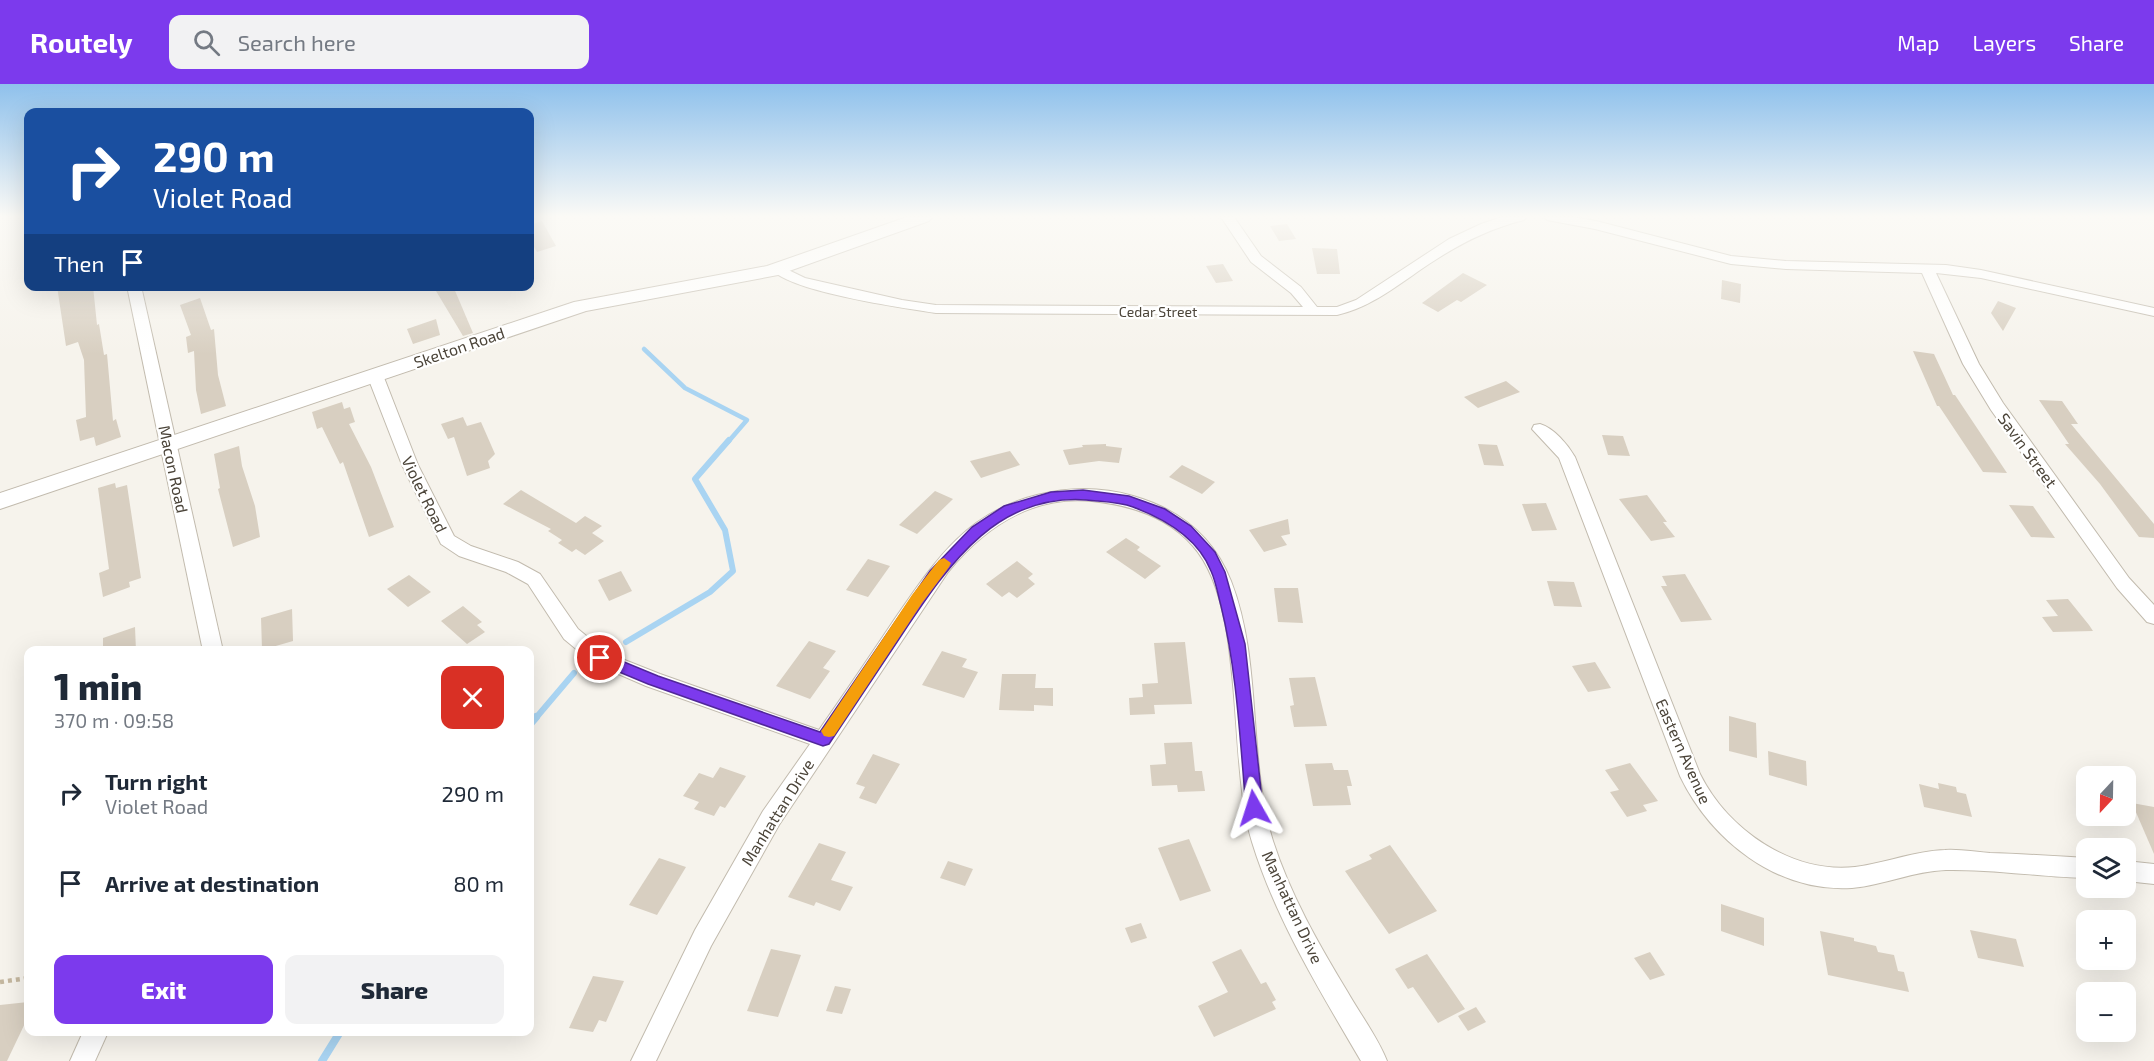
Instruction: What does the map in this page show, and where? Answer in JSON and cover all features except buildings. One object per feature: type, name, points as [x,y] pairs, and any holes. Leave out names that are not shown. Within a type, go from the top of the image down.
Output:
[{"type":"street","name":"Skelton Road","points":[[0,501],[581,306],[778,269],[796,263]]},
{"type":"street","points":[[1261,263],[1269,271],[1305,295],[1313,312]]},
{"type":"street","name":"Cedar Street","points":[[778,269],[800,280],[902,304],[936,309],[1313,312],[1346,309],[1359,304],[1424,263]]},
{"type":"street","points":[[1748,263],[1927,268],[1981,274],[2154,312]]},
{"type":"street","name":"Savin Street","points":[[1927,268],[1971,364],[1997,406],[2123,583],[2154,617]]},
{"type":"street","name":"Macon Road","points":[[135,291],[212,646]]},
{"type":"street","name":"Violet Road","points":[[375,375],[410,465],[447,540],[465,551],[512,567],[534,579],[571,634],[600,658],[653,680],[823,740]]},
{"type":"street","name":"Eastern Avenue","points":[[1540,429],[1561,448],[1566,457],[1658,694],[1700,795],[1724,825],[1739,838],[1775,861],[1798,870],[1842,878],[1871,876],[1924,862],[1945,860],[2076,867]]},
{"type":"street","name":"Manhattan Drive","points":[[643,1061],[674,994],[771,818],[935,575],[964,541],[992,519],[1034,500],[1083,494],[1129,501],[1167,516],[1203,544],[1219,572],[1238,644],[1254,808],[1259,833],[1285,898],[1333,991],[1375,1061]]},
{"type":"street","points":[[2136,872],[2154,874]]},
{"type":"street","points":[[82,1061],[94,1036]]},
{"type":"path","points":[[0,982],[24,979]]},
{"type":"waterway","points":[[644,349],[685,388],[747,420],[728,442]]},
{"type":"waterway","points":[[626,642],[710,592],[733,571],[725,530],[695,479],[729,440]]},
{"type":"waterway","points":[[535,719],[574,673]]},
{"type":"waterway","points":[[322,1061],[338,1036]]},
{"type":"slow traffic","points":[[829,731],[917,599],[944,563]]},
{"type":"route","points":[[600,658],[653,680],[823,740],[917,599],[950,556],[976,530],[1009,509],[1051,496],[1100,495],[1129,501],[1160,512],[1186,529],[1203,544],[1219,572],[1238,644],[1254,808]]}]
